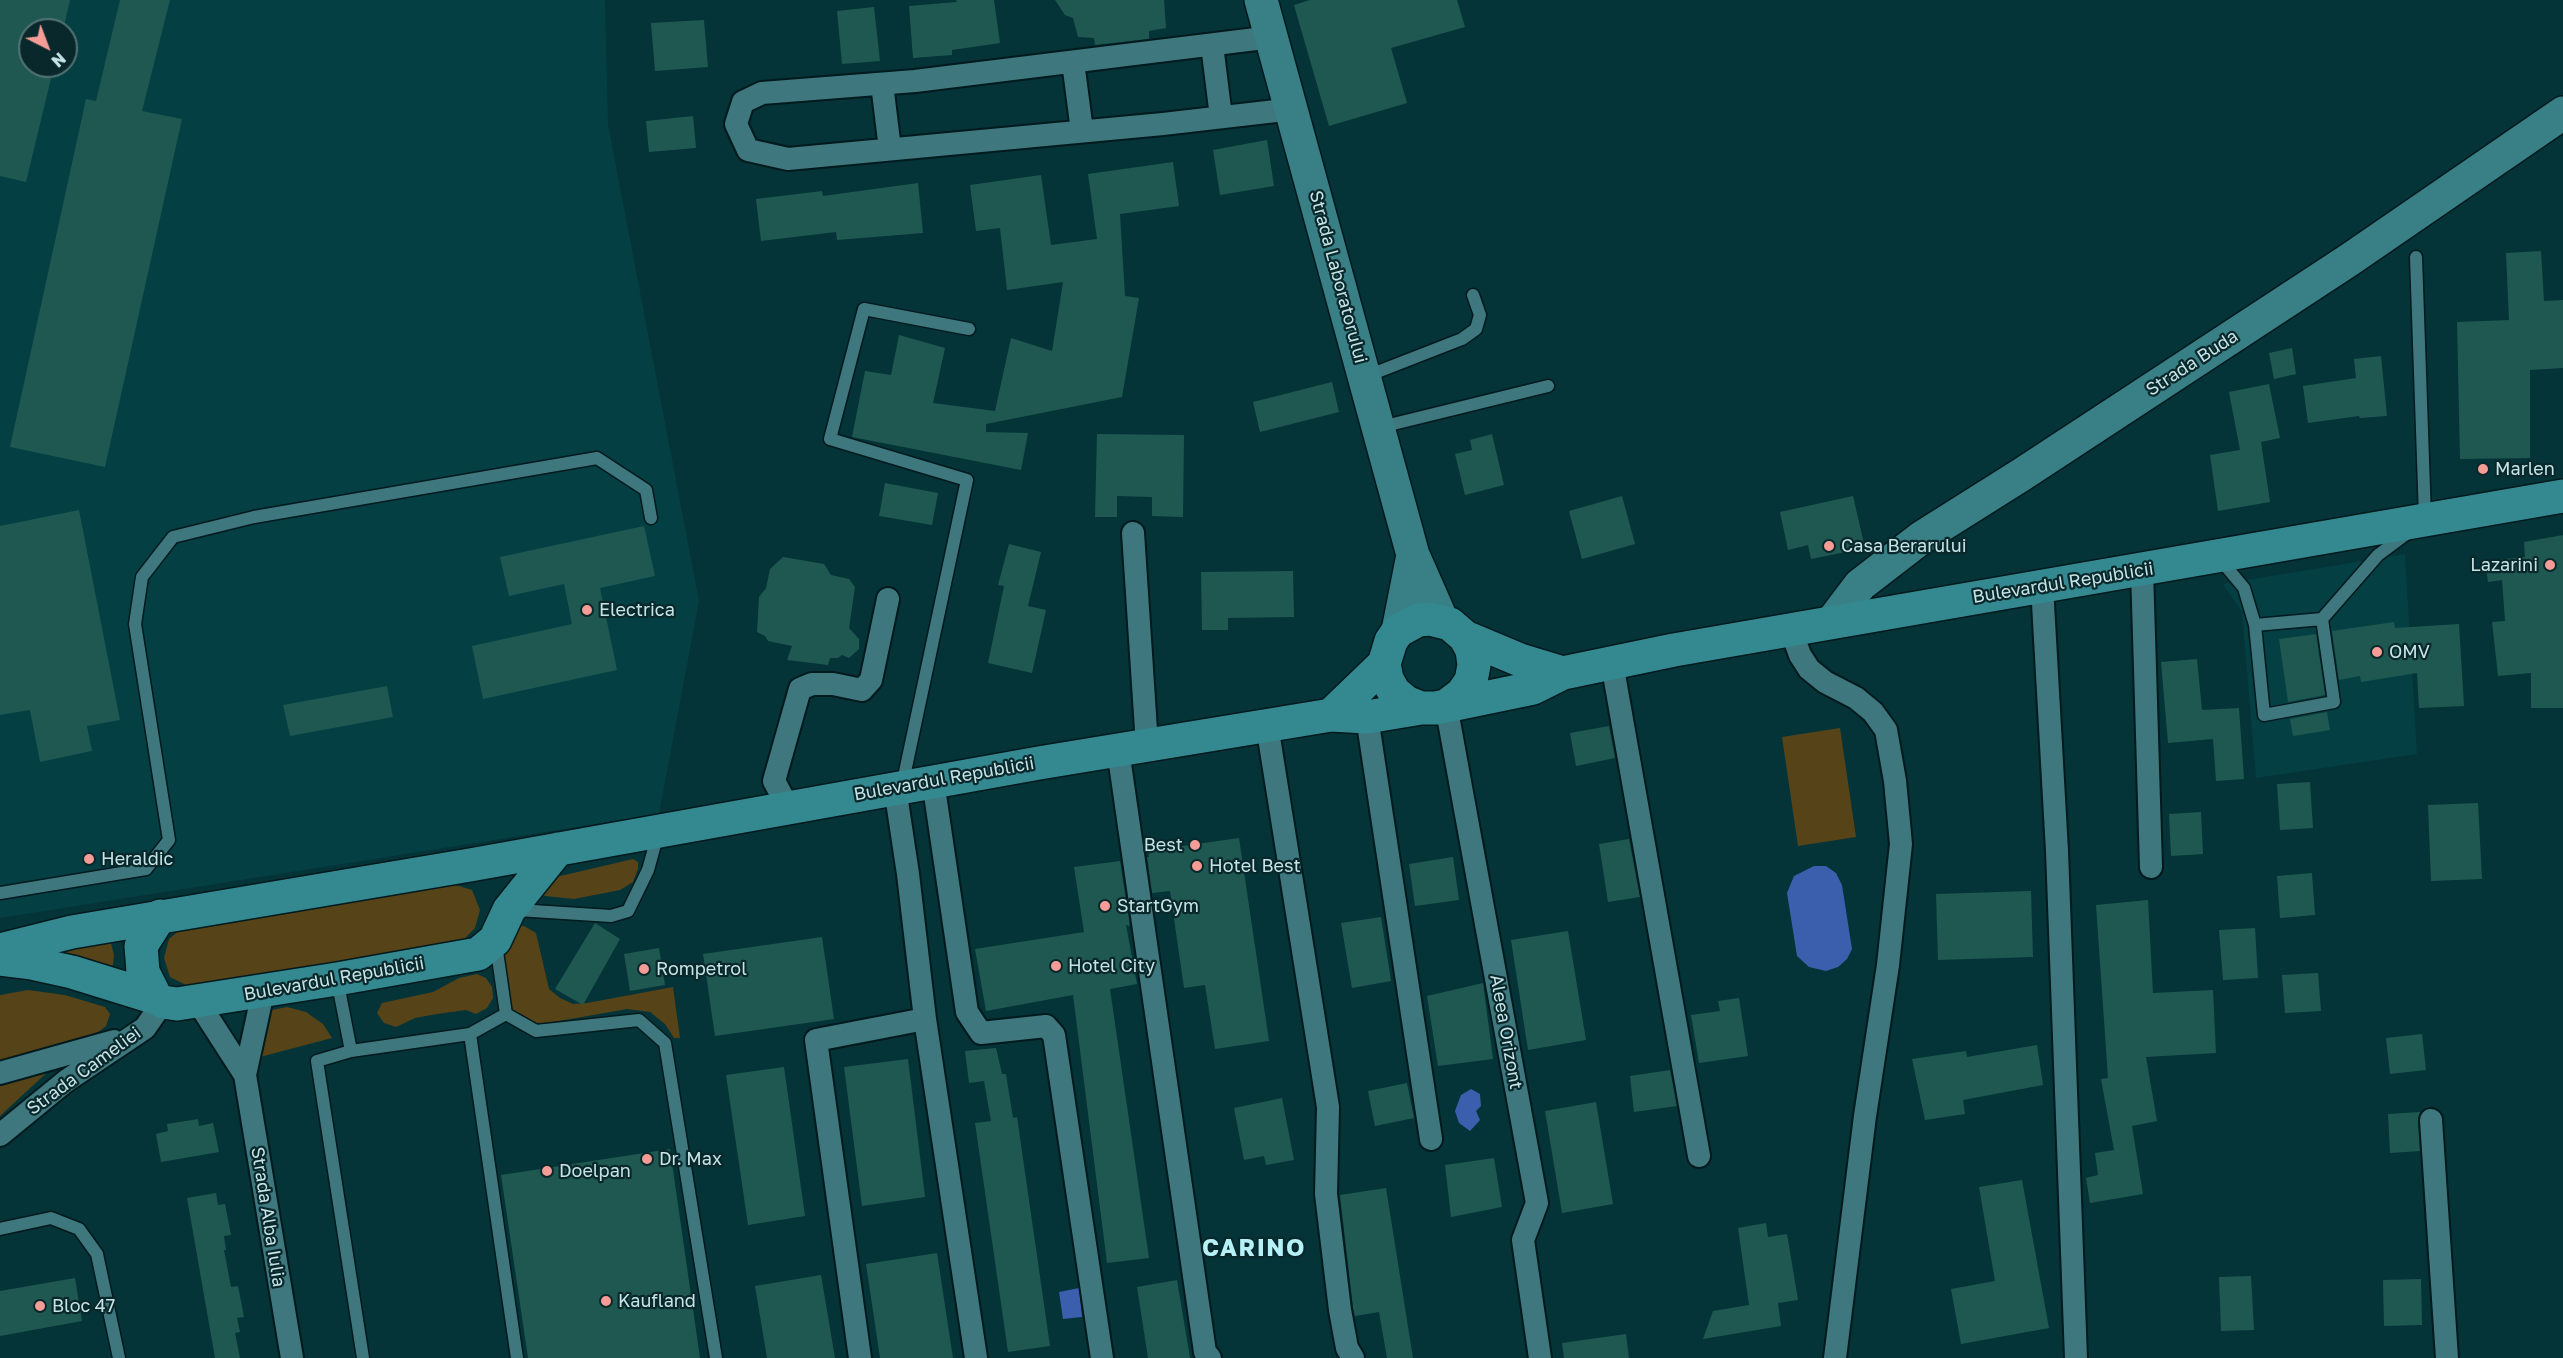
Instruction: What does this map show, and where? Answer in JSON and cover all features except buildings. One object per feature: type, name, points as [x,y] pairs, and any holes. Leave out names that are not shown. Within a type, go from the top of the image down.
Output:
[{"type":"main road","name":"Strada Laboratorului","points":[[1261,0],[1293,109],[1413,555],[1453,629]]},
{"type":"main road","name":"Strada Buda","points":[[1832,622],[1860,585],[1921,538],[2021,476],[2349,260],[2563,113]]},
{"type":"main road","name":"Bulevardul Republicii","points":[[0,950],[72,932],[160,916],[470,865],[1133,747],[1331,715],[1367,717],[1439,705],[1533,688],[1563,673],[1832,622],[2563,496]]},
{"type":"main road","points":[[1331,715],[1384,663],[1391,641],[1398,632],[1413,555]]},
{"type":"main road","name":"Bulevardul Republicii","points":[[1398,632],[1418,620],[1430,619],[1520,660],[1563,673]]},
{"type":"main road","points":[[1384,663],[1387,679],[1394,692],[1406,702],[1439,705],[1462,694],[1471,681],[1474,665],[1472,650],[1453,629]]},
{"type":"main road","name":"Bulevardul Republicii","points":[[0,959],[72,972],[177,1004],[262,992],[478,954],[558,849]]},
{"type":"main road","points":[[470,865],[494,892],[499,907],[501,926]]},
{"type":"main road","points":[[160,916],[141,946],[143,972],[160,1000]]},
{"type":"street","points":[[1272,37],[882,84],[762,93],[742,102],[736,124],[748,150],[788,159],[1293,109]]},
{"type":"street","points":[[1212,45],[1221,117]]},
{"type":"street","points":[[1073,62],[1082,131]]},
{"type":"street","points":[[882,84],[890,149]]},
{"type":"street","points":[[1133,533],[1133,747],[1205,1352],[1210,1358]]},
{"type":"street","points":[[2142,570],[2151,867]]},
{"type":"street","points":[[2042,586],[2057,851],[2076,1358]]},
{"type":"street","points":[[788,807],[774,781],[800,689],[812,684],[833,684],[862,690],[871,680],[888,599]]},
{"type":"street","points":[[1791,630],[1800,655],[1809,669],[1826,682],[1856,698],[1873,712],[1886,730],[1895,781],[1901,844],[1888,965],[1865,1116],[1835,1358]]},
{"type":"street","points":[[1612,663],[1699,1156]]},
{"type":"street","name":"Aleea Orizont","points":[[1439,705],[1537,1203],[1523,1240],[1540,1358]]},
{"type":"street","points":[[1367,717],[1431,1139]]},
{"type":"street","points":[[1267,725],[1328,1107],[1326,1194],[1340,1310],[1347,1348],[1353,1358]]},
{"type":"street","points":[[910,785],[908,874],[925,1019],[976,1358]]},
{"type":"street","points":[[910,785],[968,1012],[981,1032],[1046,1026],[1054,1035],[1102,1358]]},
{"type":"street","name":"Strada Alba Iulia","points":[[262,992],[245,1075],[292,1358]]},
{"type":"street","name":"Strada Cameliei","points":[[0,1135],[66,1080],[145,1028],[160,1000]]},
{"type":"street","name":"Strada Alba Iulia","points":[[198,1002],[245,1075]]},
{"type":"street","points":[[860,1358],[816,1040],[925,1019]]},
{"type":"street","points":[[0,1073],[136,1035]]},
{"type":"street","points":[[2431,1119],[2447,1358]]},
{"type":"lane","points":[[2255,625],[2322,619],[2378,555],[2426,520],[2416,257]]},
{"type":"lane","points":[[1366,377],[1462,339],[1476,329],[1480,315],[1473,295]]},
{"type":"lane","points":[[910,785],[967,480],[830,439],[864,309],[969,329]]},
{"type":"lane","points":[[1379,428],[1548,386]]},
{"type":"lane","points":[[0,893],[146,869],[169,840],[135,624],[142,577],[173,537],[254,517],[597,458],[646,490],[651,518]]},
{"type":"lane","points":[[2219,557],[2244,588],[2255,625],[2264,715],[2334,702],[2322,619]]},
{"type":"lane","points":[[506,1014],[501,926],[535,909],[611,916],[628,911],[648,870],[660,830]]},
{"type":"lane","points":[[337,979],[351,1051]]},
{"type":"lane","points":[[363,1358],[317,1062],[351,1051],[470,1034],[506,1014]]},
{"type":"lane","points":[[506,1014],[536,1031],[639,1020],[665,1043],[716,1358]]},
{"type":"lane","points":[[470,1034],[517,1358]]},
{"type":"lane","points":[[0,1229],[51,1218],[79,1229],[97,1254],[119,1358]]},
{"type":"shaded area","points":[[0,0],[605,0],[608,124],[699,601],[659,814],[0,918]]},
{"type":"shaded area","points":[[2405,554],[2417,754],[2256,778],[2242,612],[2223,584]]},
{"type":"shaded area","points":[[1840,728],[1856,837],[1798,846],[1782,737]]},
{"type":"shaded area","points":[[633,859],[638,862],[638,869],[633,882],[620,890],[574,899],[545,896],[540,892],[556,877]]},
{"type":"shaded area","points":[[449,883],[472,890],[480,910],[475,928],[463,940],[192,988],[170,977],[164,958],[169,939],[182,928]]},
{"type":"shaded area","points":[[524,926],[536,933],[549,989],[560,998],[573,1004],[587,1003],[673,987],[680,1038],[674,1038],[665,1024],[650,1012],[627,1009],[548,1023],[530,1023],[515,1014],[508,1005],[500,946],[507,927]]},
{"type":"shaded area","points":[[103,935],[111,943],[114,955],[113,965],[107,969],[30,950]]},
{"type":"shaded area","points":[[477,974],[486,978],[492,987],[493,998],[487,1008],[476,1014],[466,1010],[437,1014],[415,1018],[396,1027],[384,1023],[377,1013],[382,1003],[433,992],[459,978]]},
{"type":"shaded area","points":[[28,990],[65,995],[105,1007],[110,1014],[106,1026],[55,1065],[0,1116],[0,995]]},
{"type":"shaded area","points":[[287,1007],[306,1012],[323,1024],[332,1038],[260,1057],[267,1011]]},
{"type":"water","points":[[1814,866],[1826,866],[1836,873],[1842,885],[1852,949],[1847,959],[1838,967],[1826,971],[1809,967],[1797,956],[1787,893],[1794,876]]},
{"type":"water","points":[[1471,1089],[1480,1094],[1481,1106],[1476,1111],[1480,1120],[1470,1131],[1459,1123],[1455,1111],[1461,1095]]},
{"type":"water","points":[[1079,1288],[1082,1317],[1063,1319],[1059,1292]]},
{"type":"place","name":"Marlen","points":[[2483,469]]},
{"type":"place","name":"Casa Berarului","points":[[1829,546]]},
{"type":"place","name":"Lazarini","points":[[2550,565]]},
{"type":"place","name":"Electrica","points":[[587,610]]},
{"type":"place","name":"OMV","points":[[2377,652]]},
{"type":"place","name":"Best","points":[[1195,845]]},
{"type":"place","name":"Heraldic","points":[[89,859]]},
{"type":"place","name":"Hotel Best","points":[[1197,866]]},
{"type":"place","name":"StartGym","points":[[1105,906]]},
{"type":"place","name":"Hotel City","points":[[1056,966]]},
{"type":"place","name":"Rompetrol","points":[[644,969]]},
{"type":"place","name":"Dr. Max","points":[[647,1159]]},
{"type":"place","name":"Doelpan","points":[[547,1171]]},
{"type":"place","name":"Kaufland","points":[[606,1301]]},
{"type":"place","name":"Bloc 47","points":[[40,1306]]},
{"type":"district","name":"CARINO","points":[[1254,1248]]}]
